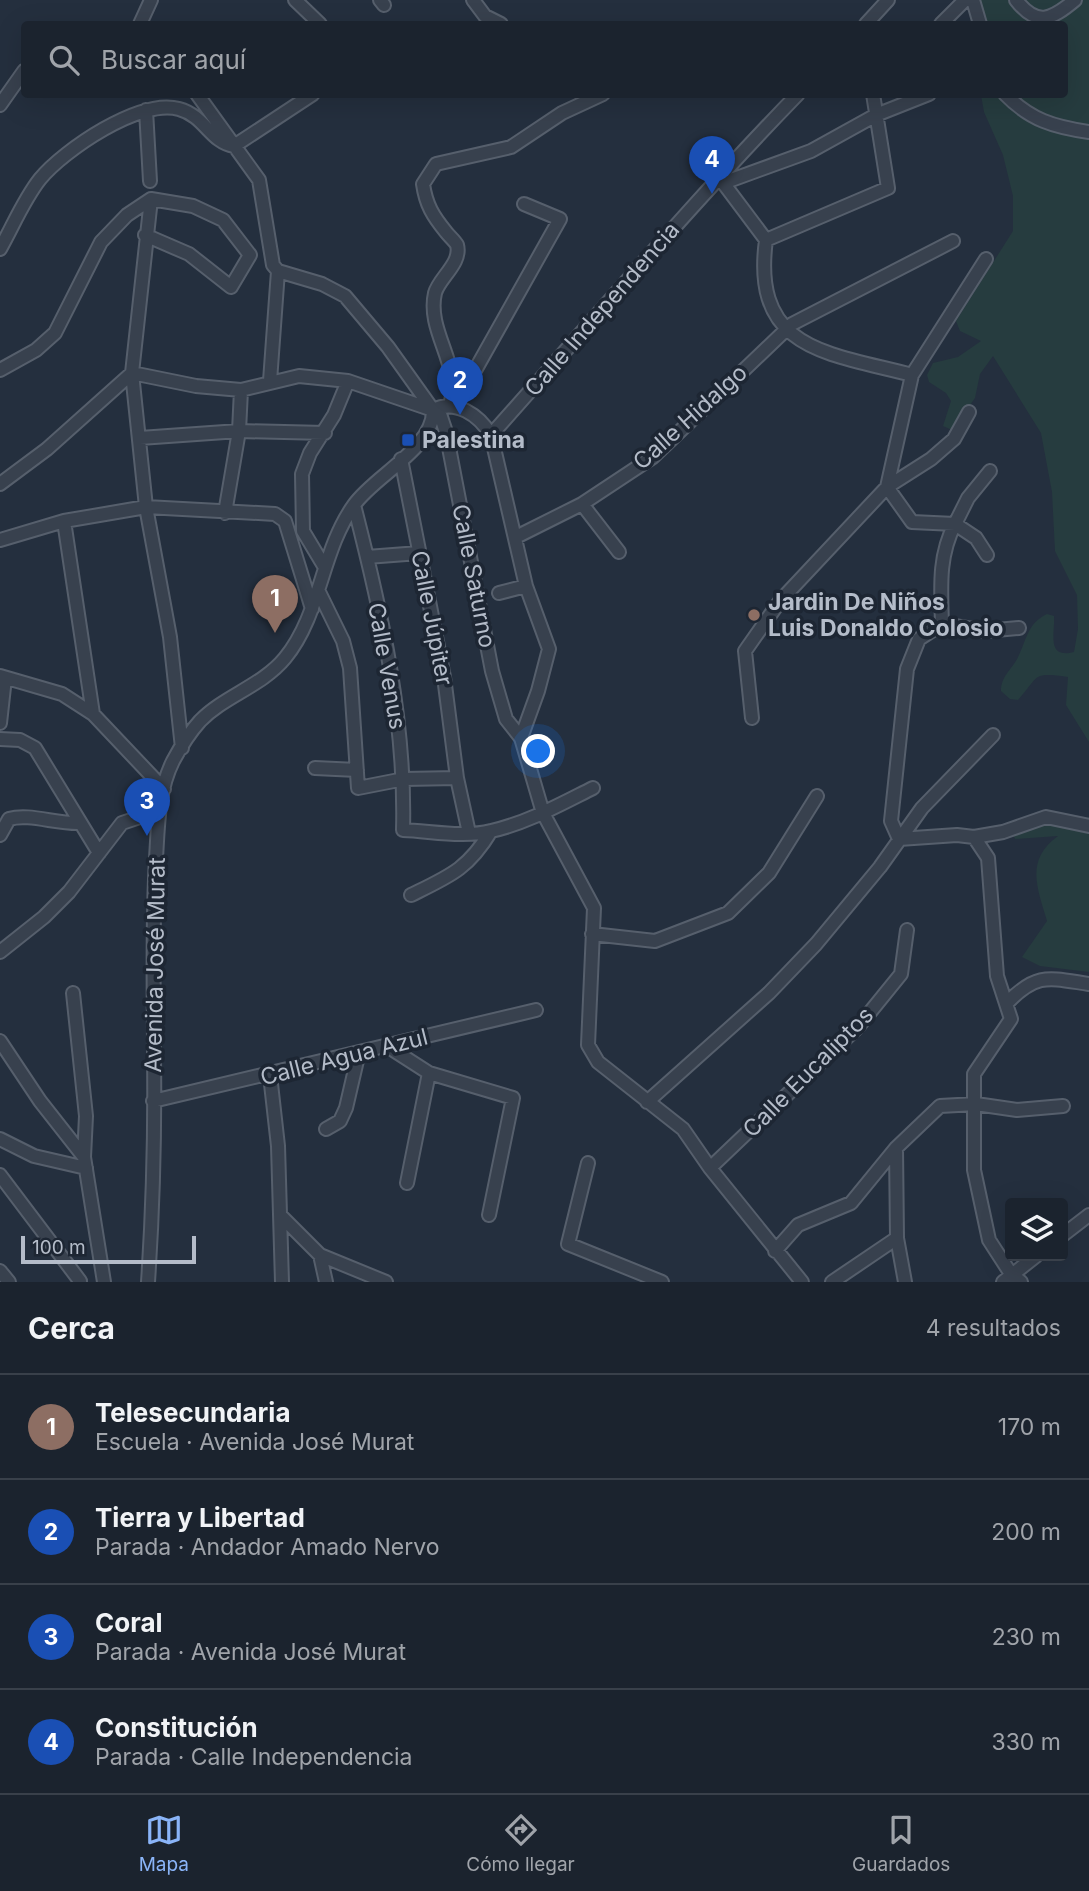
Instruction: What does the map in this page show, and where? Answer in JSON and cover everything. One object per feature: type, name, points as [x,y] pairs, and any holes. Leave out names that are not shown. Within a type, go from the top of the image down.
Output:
[{"type":"street","points":[[141,21],[151,0]]},
{"type":"street","points":[[295,0],[317,21]]},
{"type":"street","points":[[473,0],[485,16],[495,21]]},
{"type":"street","points":[[869,21],[888,0]]},
{"type":"street","points":[[944,21],[965,0]]},
{"type":"street","points":[[973,0],[979,21]]},
{"type":"street","points":[[1016,0],[1028,15],[1036,19],[1057,15],[1075,0]]},
{"type":"street","points":[[0,105],[21,75]]},
{"type":"street","points":[[200,98],[259,180],[276,268],[270,381]]},
{"type":"street","points":[[0,249],[41,178],[93,134],[146,110],[176,108],[198,117],[222,144],[234,146],[307,98]]},
{"type":"street","points":[[444,407],[454,387],[437,322],[434,298],[439,281],[456,257],[457,245],[426,206],[423,184],[436,164],[511,147],[562,113],[594,98]]},
{"type":"street","name":"Calle Independencia","points":[[491,435],[794,98]]},
{"type":"street","points":[[766,240],[888,188],[874,98]]},
{"type":"street","points":[[912,375],[817,350],[785,330],[771,306],[763,265],[766,240],[720,180],[811,151],[876,115],[919,98]]},
{"type":"street","points":[[1010,98],[1031,117],[1055,127],[1089,132]]},
{"type":"street","points":[[146,110],[150,181]]},
{"type":"street","points":[[0,370],[36,350],[55,333],[101,242],[127,215],[150,199],[193,206],[223,220],[250,256],[322,284],[345,296],[444,407]]},
{"type":"street","points":[[150,199],[132,373],[146,508],[170,637],[181,748]]},
{"type":"street","name":"Avenida José Murat","points":[[148,1282],[153,1101],[153,906],[158,811],[173,762],[201,721],[264,677],[283,660],[297,641],[312,609],[324,566],[354,505],[426,436],[560,219],[524,204]]},
{"type":"street","points":[[145,235],[189,254],[231,287],[250,256]]},
{"type":"street","name":"Calle Hidalgo","points":[[516,537],[582,504],[653,457],[785,330],[953,241]]},
{"type":"street","points":[[986,259],[912,375],[887,487],[912,522],[955,524],[976,538],[987,555]]},
{"type":"street","points":[[132,373],[196,386],[241,390],[299,376],[348,381],[444,407],[483,421],[491,435],[526,586],[549,649],[538,691],[521,738],[543,813],[588,892],[594,908],[592,1007],[586,1028],[588,1045],[598,1062],[683,1129],[710,1168],[802,1282]]},
{"type":"street","points":[[0,484],[47,449],[132,373]]},
{"type":"street","points":[[324,566],[303,531],[302,474],[310,453],[325,433],[348,381]]},
{"type":"street","points":[[225,513],[239,431],[241,390]]},
{"type":"street","name":"Calle Saturno","points":[[444,407],[446,432],[492,671],[506,719],[521,738]]},
{"type":"street","points":[[752,718],[746,650],[780,601],[887,487],[931,459],[954,439],[969,412]]},
{"type":"street","points":[[140,438],[239,431],[325,433]]},
{"type":"street","name":"Calle Júpiter","points":[[401,458],[444,677],[457,778],[469,833]]},
{"type":"street","points":[[942,624],[940,570],[948,536],[968,498],[990,471]]},
{"type":"street","points":[[582,504],[620,552]]},
{"type":"street","name":"Calle Venus","points":[[354,505],[391,675],[404,779],[403,830],[469,833]]},
{"type":"street","points":[[0,540],[64,521],[146,508],[275,514],[285,521],[312,609]]},
{"type":"street","points":[[64,521],[93,714]]},
{"type":"street","points":[[367,557],[419,553]]},
{"type":"street","points":[[499,593],[526,586]]},
{"type":"street","points":[[318,590],[343,640],[350,668],[358,788],[404,779],[457,778]]},
{"type":"street","points":[[899,839],[891,821],[907,669],[919,639],[942,624],[985,631],[1019,628]]},
{"type":"street","points":[[0,723],[2,677],[62,694],[93,714],[164,789]]},
{"type":"street","points":[[646,1102],[769,993],[816,944],[922,808],[993,735]]},
{"type":"street","points":[[0,739],[20,740],[35,748],[99,853]]},
{"type":"street","points":[[315,768],[357,770]]},
{"type":"street","points":[[469,833],[491,831],[543,813],[593,789]]},
{"type":"street","points":[[592,934],[654,941],[728,913],[769,873],[817,796]]},
{"type":"street","points":[[0,953],[52,909],[122,823],[158,811]]},
{"type":"street","points":[[0,835],[9,819],[21,816],[57,824],[79,823]]},
{"type":"street","points":[[899,839],[957,835],[974,837],[1003,832],[1046,817],[1089,826]]},
{"type":"street","points":[[411,895],[449,877],[475,858],[491,831]]},
{"type":"street","points":[[974,837],[988,858],[997,976],[1011,1019],[974,1074],[974,1170],[989,1240],[1012,1280],[1031,1261]]},
{"type":"street","name":"Calle Eucaliptos","points":[[710,1168],[858,1027],[901,974],[907,930]]},
{"type":"street","points":[[1007,1003],[1026,984],[1050,978],[1089,984]]},
{"type":"street","points":[[0,1175],[80,1282],[104,1279],[85,1163],[86,1116],[73,993]]},
{"type":"street","name":"Calle Agua Azul","points":[[153,1101],[536,1010]]},
{"type":"street","points":[[0,1041],[85,1163]]},
{"type":"street","points":[[387,1046],[429,1073],[513,1098],[489,1214]]},
{"type":"street","points":[[326,1129],[340,1121],[346,1108],[359,1052]]},
{"type":"street","points":[[407,1183],[429,1073]]},
{"type":"street","points":[[270,1075],[278,1146],[282,1282]]},
{"type":"street","points":[[775,1251],[798,1225],[851,1203],[895,1148],[940,1106],[976,1104],[1017,1110],[1063,1106]]},
{"type":"street","points":[[0,1139],[34,1156],[85,1163]]},
{"type":"street","points":[[895,1148],[897,1238],[905,1282]]},
{"type":"street","points":[[588,1163],[568,1244],[662,1282]]},
{"type":"street","points":[[1068,1231],[1089,1214]]},
{"type":"street","points":[[281,1216],[320,1255],[386,1282]]},
{"type":"street","points":[[832,1282],[897,1238]]},
{"type":"street","points":[[320,1255],[326,1282]]},
{"type":"street","points":[[0,1271],[9,1282]]},
{"type":"green space","points":[[978,0],[1089,0],[1089,742],[1066,705],[1068,677],[1048,675],[1037,678],[1018,700],[1010,699],[1001,691],[1005,676],[1017,660],[1036,622],[1047,614],[1054,616],[1054,643],[1059,652],[1065,653],[1074,652],[1078,629],[1077,595],[1055,551],[1052,492],[1041,433],[993,356],[980,374],[975,398],[952,430],[943,426],[951,401],[946,393],[929,382],[927,375],[933,363],[958,357],[981,341],[960,331],[956,321],[1013,231],[1013,196],[1003,155],[984,112],[982,98],[1068,98],[1068,21],[976,21]]},
{"type":"green space","points":[[1089,817],[1089,972],[1040,966],[1022,957],[1047,921],[1037,885],[1037,864],[1048,845],[1058,836],[1015,839],[1013,834],[1034,824],[1075,826]]},
{"type":"place","name":"Constitución","points":[[712,194]]},
{"type":"place","name":"Tierra y Libertad","points":[[460,415]]},
{"type":"place","name":"Palestina","points":[[408,440]]},
{"type":"place","name":"Jardin De Niños Luis Donaldo Colosio","points":[[754,615]]},
{"type":"place","name":"Telesecundaria","points":[[275,633]]},
{"type":"place","name":"Coral","points":[[147,836]]}]
